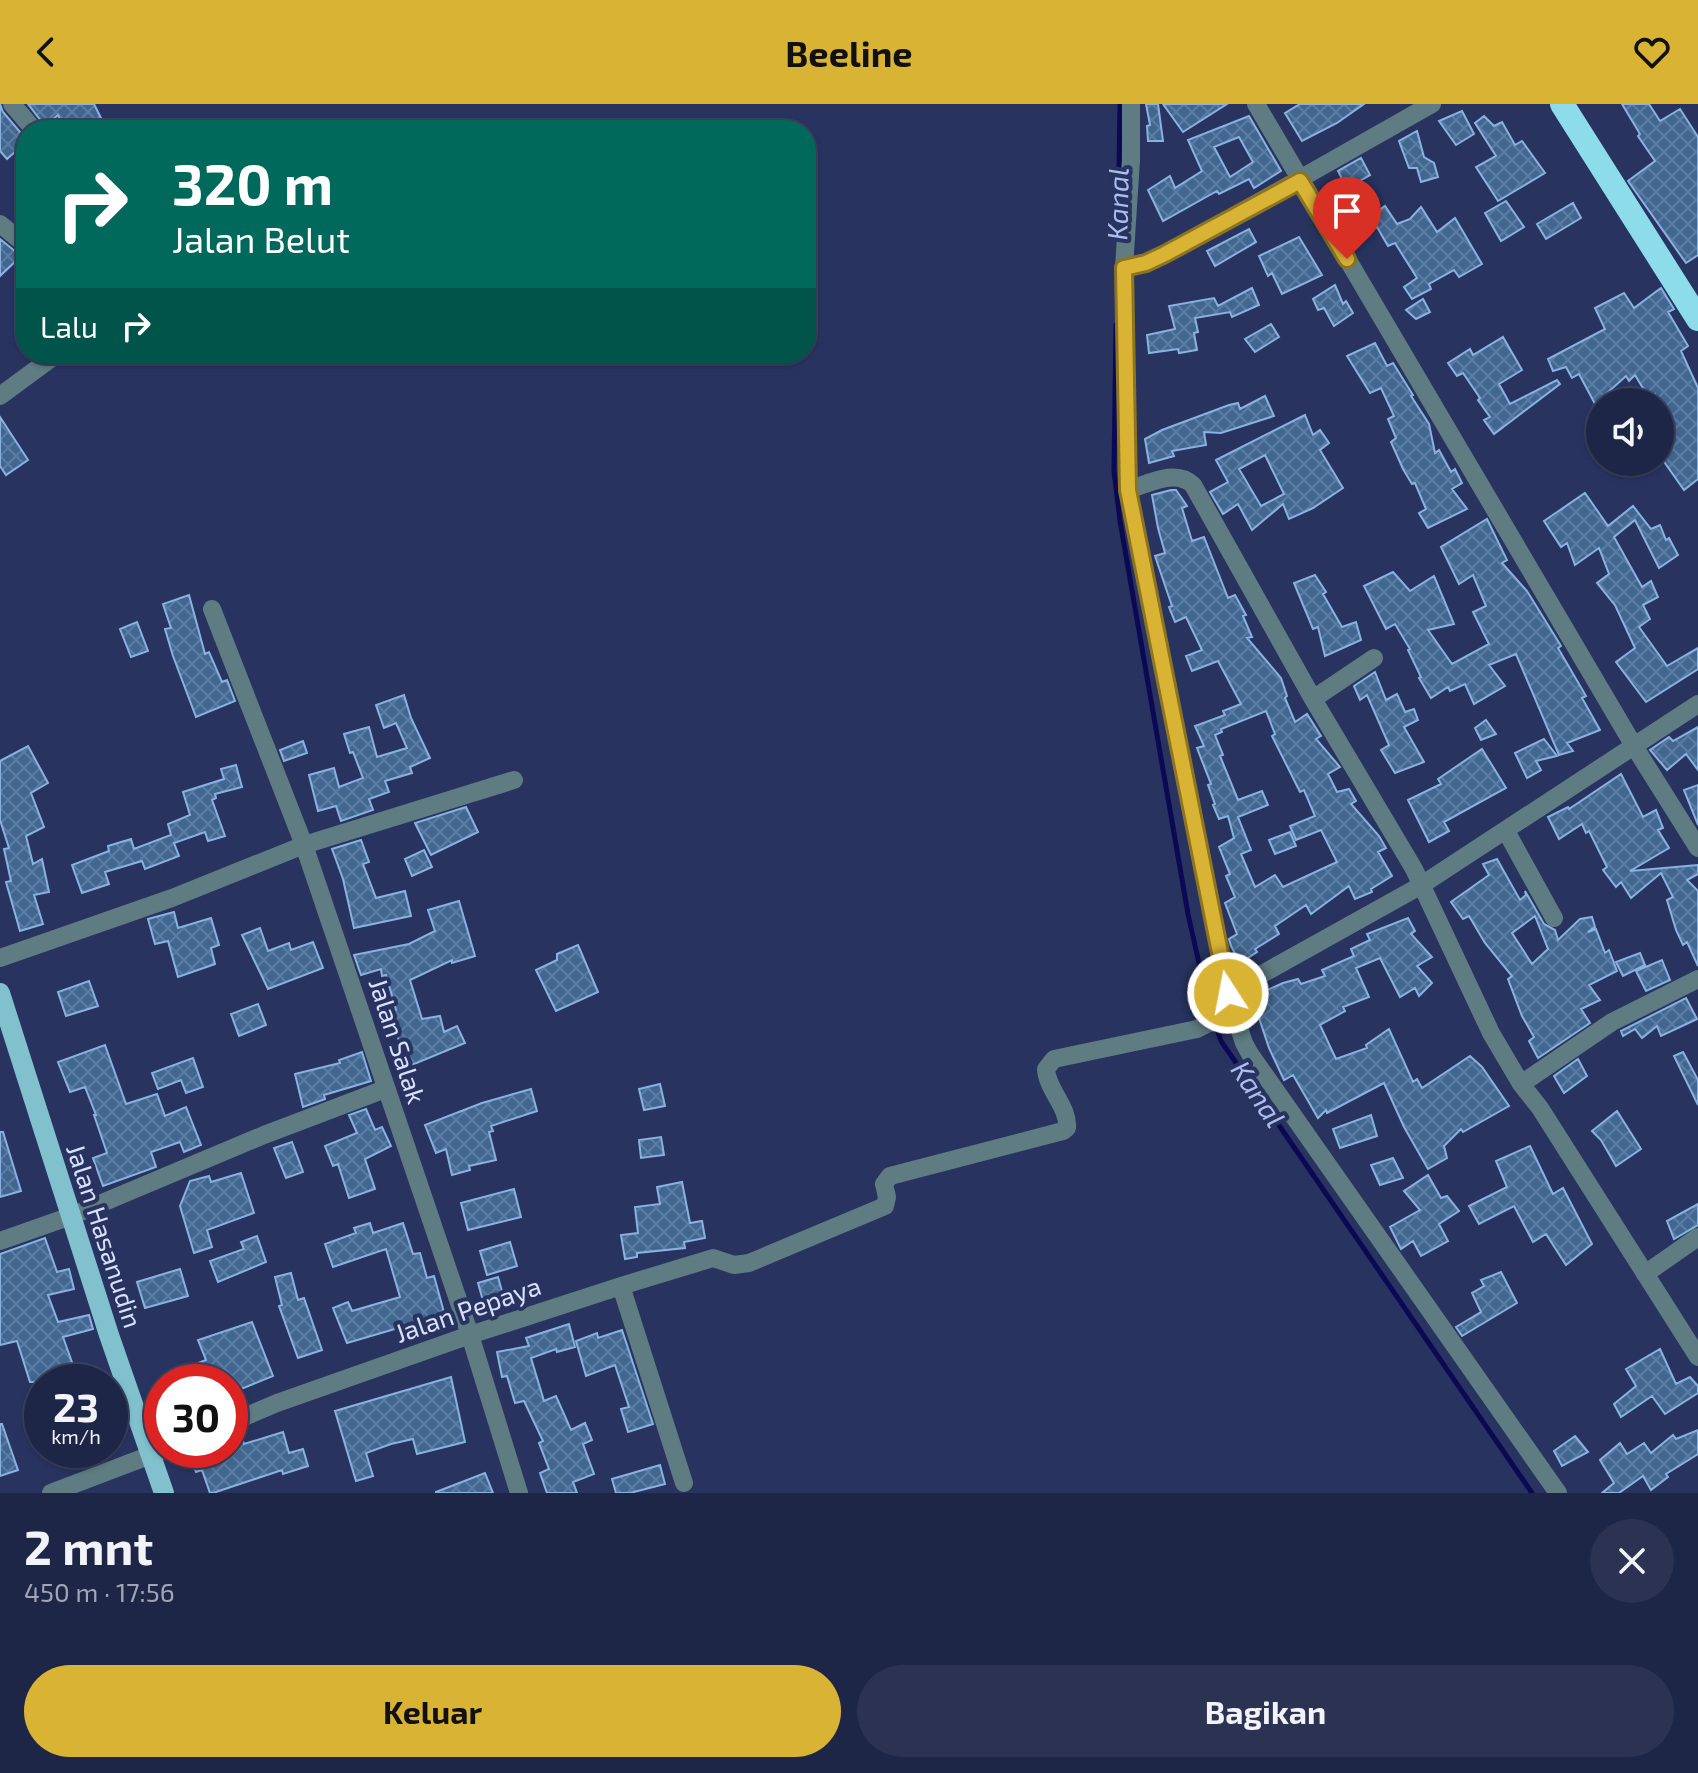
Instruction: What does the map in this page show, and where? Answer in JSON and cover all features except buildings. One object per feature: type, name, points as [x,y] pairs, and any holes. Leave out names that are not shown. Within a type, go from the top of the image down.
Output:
[{"type":"highway","points":[[1562,104],[1698,319]]},
{"type":"main road","name":"Jalan Hasanudin","points":[[0,993],[71,1216],[144,1417]]},
{"type":"main road","name":"Jalan Hasanudin","points":[[160,1468],[164,1493]]},
{"type":"street","points":[[12,104],[26,120]]},
{"type":"street","points":[[1131,104],[1124,268],[1128,490],[1229,1006],[1250,1054],[1558,1493]]},
{"type":"street","points":[[1256,104],[1634,746],[1698,848]]},
{"type":"street","points":[[1124,268],[1159,257],[1300,181],[1432,104]]},
{"type":"street","points":[[0,224],[16,237]]},
{"type":"street","points":[[0,396],[43,364]]},
{"type":"street","points":[[1128,490],[1174,476],[1193,485],[1313,699],[1414,869],[1491,1033],[1698,1357]]},
{"type":"street","name":"Jalan Salak","points":[[212,609],[304,845],[470,1335],[514,1492]]},
{"type":"street","points":[[1313,699],[1374,658]]},
{"type":"street","points":[[1229,1006],[1288,962],[1420,886],[1698,704]]},
{"type":"street","points":[[0,958],[172,898],[304,845],[514,780]]},
{"type":"street","points":[[1506,831],[1554,918]]},
{"type":"street","points":[[1521,1084],[1612,1022],[1698,979]]},
{"type":"street","name":"Jalan Pepaya","points":[[248,1415],[470,1335],[713,1258],[734,1265],[749,1263],[881,1209],[887,1204],[884,1184],[890,1176],[1067,1128],[1067,1120],[1047,1079],[1046,1069],[1054,1059],[1197,1029],[1229,1006]]},
{"type":"street","points":[[0,1241],[71,1216],[264,1135],[385,1089]]},
{"type":"street","points":[[1645,1274],[1698,1237]]},
{"type":"street","points":[[621,1286],[684,1483]]},
{"type":"street","points":[[51,1493],[144,1458]]},
{"type":"waterway","name":"Kanal","points":[[1118,231],[1120,104]]},
{"type":"waterway","name":"Kanal","points":[[1116,325],[1114,471],[1120,521],[1188,914],[1207,999],[1221,1041],[1532,1493]]},
{"type":"route","points":[[1228,993],[1128,490],[1124,268],[1165,254],[1300,181],[1347,259]]}]
